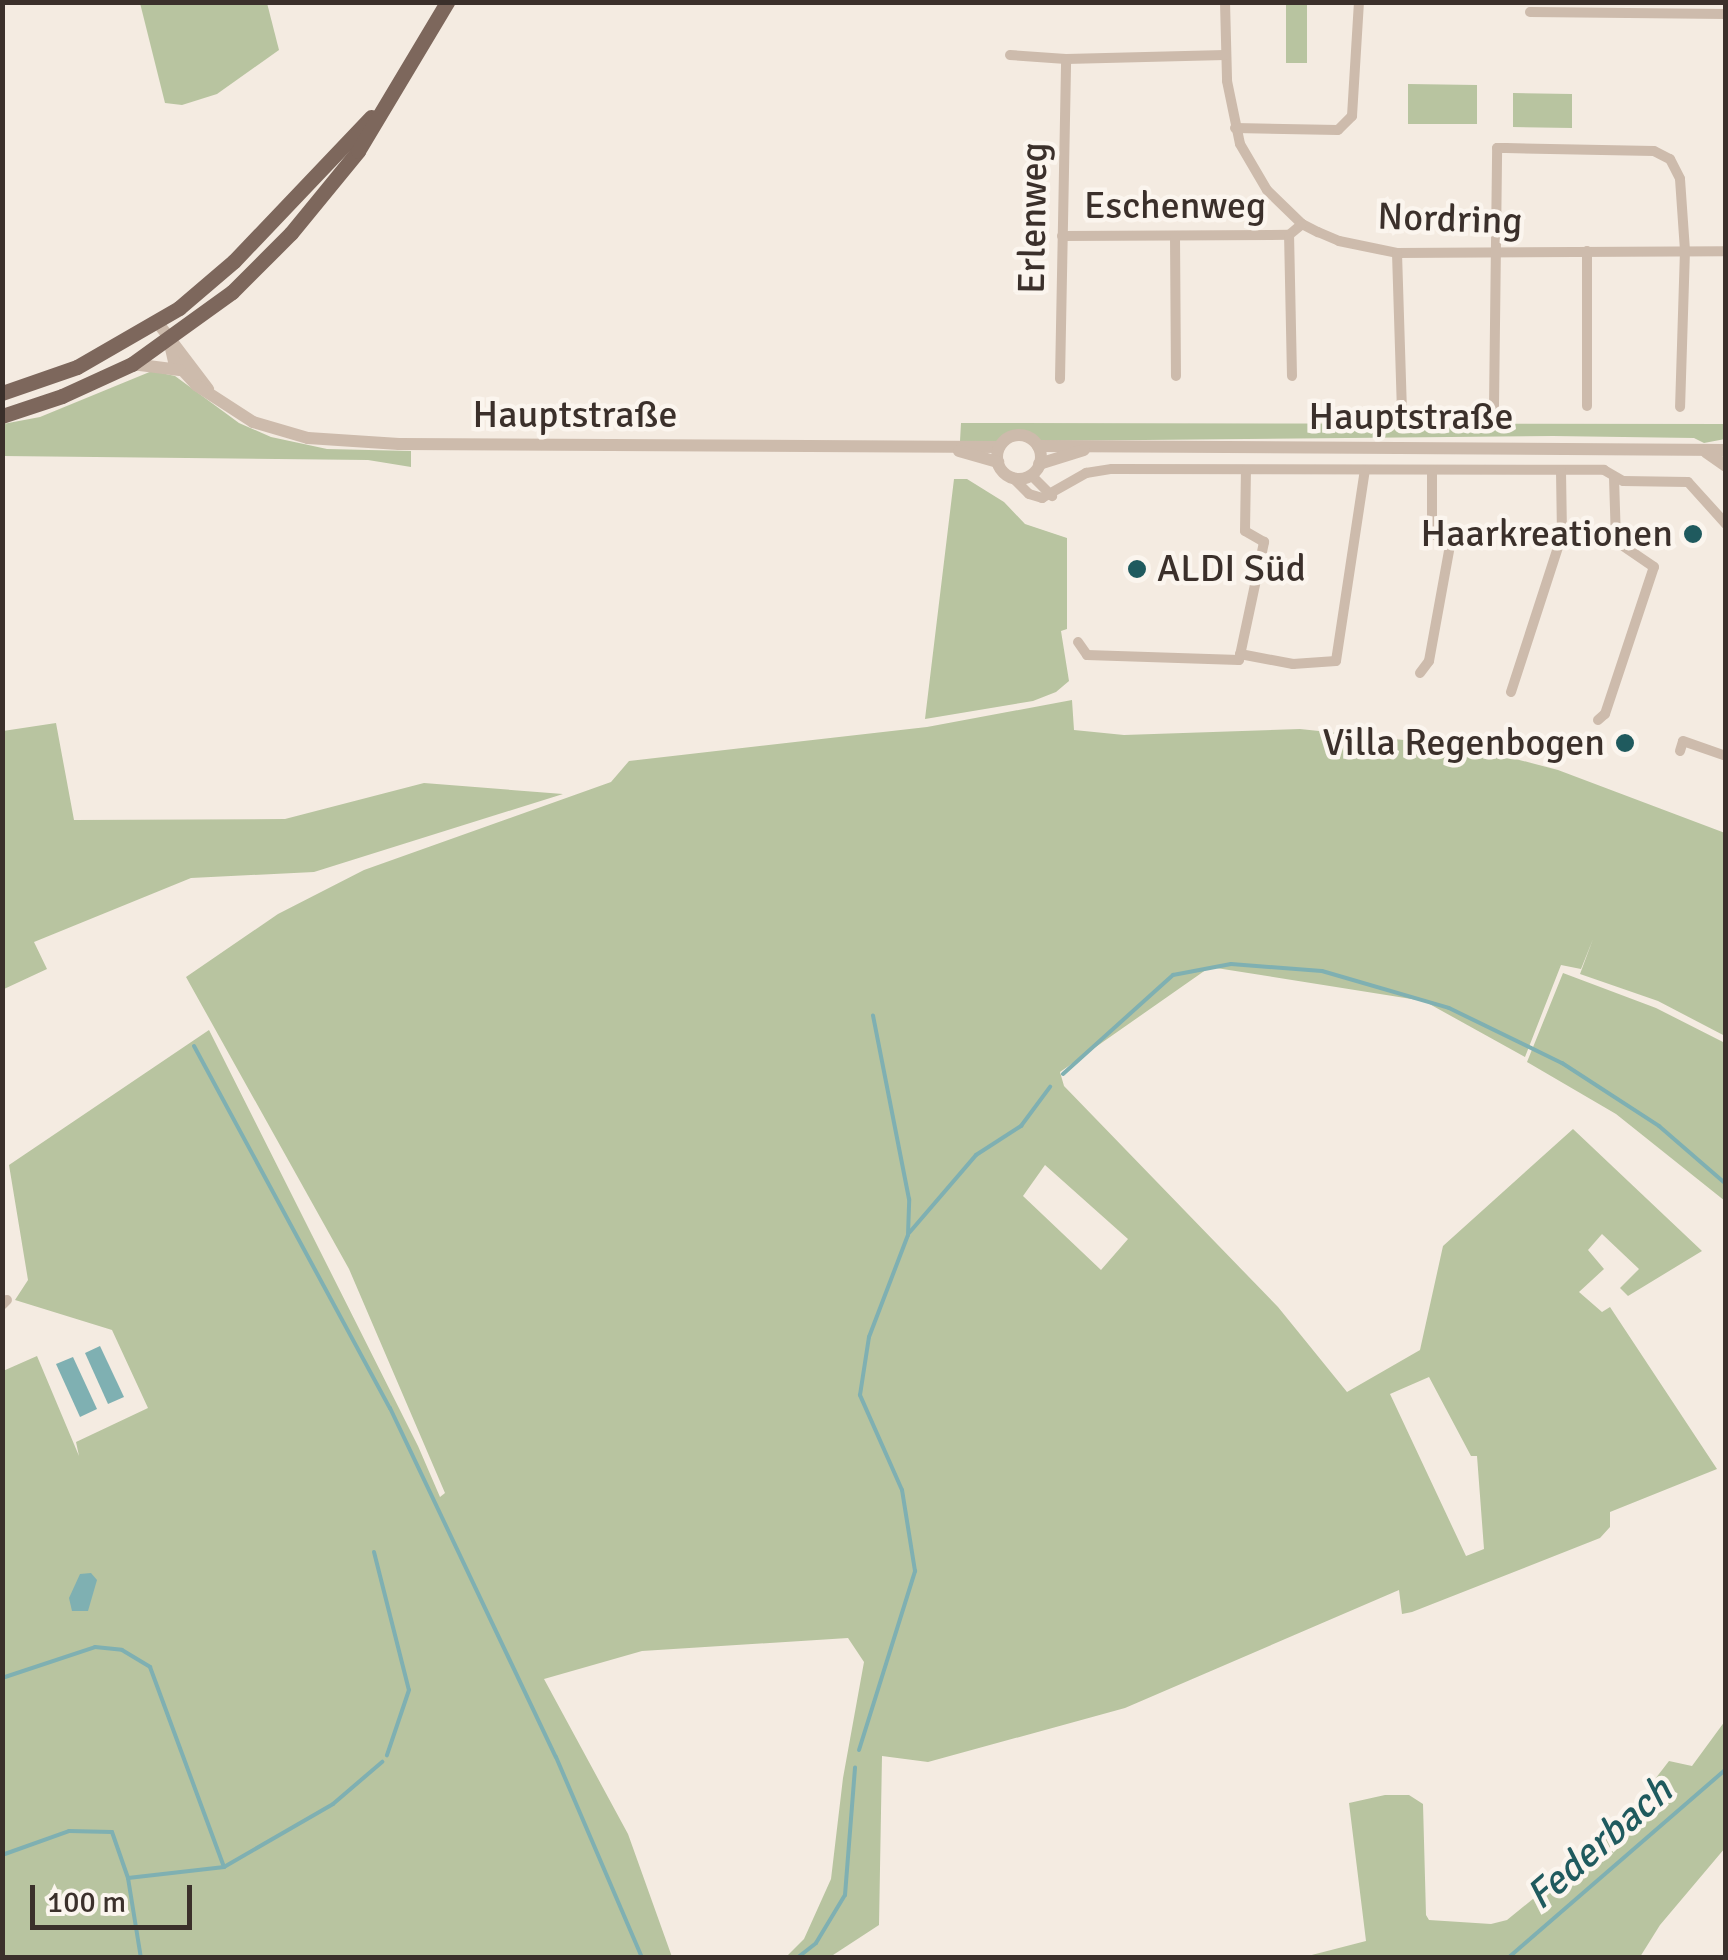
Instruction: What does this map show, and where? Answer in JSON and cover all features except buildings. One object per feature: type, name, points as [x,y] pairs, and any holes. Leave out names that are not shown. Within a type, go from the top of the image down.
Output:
[{"type":"main road","points":[[2,416],[62,396],[132,364],[232,292],[291,233],[358,151],[447,2]]},
{"type":"main road","points":[[2,394],[76,367],[158,322],[234,261],[387,98]]},
{"type":"street","name":"Nordring","points":[[1225,2],[1225,55],[1235,128],[1248,161],[1268,190],[1302,224],[1339,242],[1397,253],[1726,251]]},
{"type":"street","points":[[1235,128],[1338,130],[1352,116],[1358,2]]},
{"type":"street","points":[[1530,12],[1726,14]]},
{"type":"street","points":[[1010,56],[1066,59],[1225,55]]},
{"type":"street","name":"Erlenweg","points":[[1060,379],[1066,59]]},
{"type":"street","points":[[1494,406],[1498,148],[1654,151],[1670,158],[1680,179],[1685,250],[1680,407]]},
{"type":"street","points":[[1292,376],[1289,236],[1302,224]]},
{"type":"street","name":"Eschenweg","points":[[1062,236],[1289,236]]},
{"type":"street","points":[[1175,236],[1176,376]]},
{"type":"street","points":[[1587,251],[1588,406]]},
{"type":"street","points":[[1397,253],[1402,410]]},
{"type":"street","name":"Hauptstraße","points":[[158,322],[180,370],[212,395],[244,416],[280,432],[336,442],[948,448],[1000,447],[1018,435],[1038,446],[1723,449]]},
{"type":"street","name":"Hauptstraße","points":[[169,340],[186,355],[212,395]]},
{"type":"street","points":[[132,364],[180,370]]},
{"type":"street","points":[[1038,446],[1035,469],[1052,496]]},
{"type":"street","name":"Hauptstraße","points":[[1012,477],[1096,446]]},
{"type":"street","points":[[1000,447],[998,462],[1035,498],[1052,496],[1096,470],[1604,470],[1624,481],[1688,482],[1726,524]]},
{"type":"street","name":"Hauptstraße","points":[[948,448],[998,462]]},
{"type":"street","points":[[1704,450],[1726,466]]},
{"type":"street","points":[[1078,642],[1087,655],[1239,660],[1264,542],[1246,531],[1246,470]]},
{"type":"street","points":[[1240,654],[1293,664],[1336,661],[1365,470]]},
{"type":"street","points":[[1420,673],[1428,661],[1450,545],[1432,533],[1432,470]]},
{"type":"street","points":[[1511,692],[1562,535],[1561,470]]},
{"type":"street","points":[[1598,720],[1605,714],[1654,567],[1616,541],[1614,476]]},
{"type":"street","points":[[1680,751],[1683,741],[1726,756]]},
{"type":"green space","points":[[140,3],[267,3],[279,50],[217,94],[182,105],[165,103]]},
{"type":"green space","points":[[1286,4],[1307,5],[1307,63],[1286,63]]},
{"type":"green space","points":[[1408,84],[1477,85],[1477,124],[1408,124]]},
{"type":"green space","points":[[1513,93],[1572,94],[1572,128],[1513,127]]},
{"type":"green space","points":[[152,371],[175,376],[239,423],[271,437],[327,449],[411,451],[411,467],[368,460],[3,456],[3,424],[40,417]]},
{"type":"green space","points":[[961,423],[1726,424],[1725,439],[1704,443],[1694,438],[1553,436],[1041,441],[1016,432],[995,443],[960,441]]},
{"type":"green space","points":[[954,479],[967,479],[1004,502],[1025,524],[1067,538],[1067,629],[1061,631],[1069,681],[1056,692],[1033,701],[925,719]]},
{"type":"green space","points":[[1072,700],[1074,730],[1124,735],[1300,729],[1470,747],[1558,770],[1725,833],[1725,1036],[1658,1001],[1580,974],[1593,939],[1581,969],[1561,965],[1525,1057],[1424,1001],[1210,967],[1060,1072],[1064,1086],[1278,1307],[1347,1392],[1420,1350],[1443,1246],[1573,1129],[1702,1251],[1628,1296],[1620,1288],[1639,1269],[1602,1234],[1588,1250],[1604,1269],[1579,1292],[1602,1312],[1610,1307],[1717,1469],[1610,1512],[1610,1527],[1600,1538],[1412,1612],[1402,1614],[1399,1590],[1125,1708],[928,1762],[882,1756],[879,1925],[830,1957],[786,1957],[804,1939],[831,1879],[843,1778],[864,1662],[848,1638],[642,1651],[544,1679],[628,1834],[672,1957],[3,1957],[3,1371],[37,1356],[79,1456],[76,1442],[148,1408],[112,1330],[15,1300],[28,1280],[9,1165],[209,1030],[440,1497],[445,1493],[349,1269],[186,977],[278,914],[364,870],[611,782],[629,761],[927,727]],"holes":[[[1045,1165],[1128,1239],[1101,1270],[1023,1196]],[[1429,1377],[1471,1456],[1477,1456],[1484,1549],[1466,1556],[1390,1394]]]},
{"type":"green space","points":[[56,723],[74,820],[285,819],[424,783],[563,794],[314,872],[191,878],[34,942],[47,969],[4,989],[3,731]]},
{"type":"green space","points":[[1563,973],[1656,1008],[1725,1043],[1725,1201],[1616,1114],[1527,1062]]},
{"type":"green space","points":[[1725,1721],[1725,1848],[1660,1925],[1640,1957],[1304,1957],[1366,1941],[1349,1803],[1385,1795],[1409,1795],[1423,1804],[1426,1915],[1429,1920],[1491,1924],[1507,1920],[1577,1863],[1625,1818],[1669,1761],[1692,1766]]},
{"type":"water","points":[[100,1346],[124,1397],[108,1404],[85,1353]]},
{"type":"water","points":[[73,1357],[97,1409],[80,1417],[56,1364]]},
{"type":"water","points":[[91,1573],[97,1580],[88,1611],[72,1611],[69,1598],[80,1574]]},
{"type":"waterway","points":[[1063,1074],[1173,975],[1231,964],[1322,971],[1449,1008],[1562,1063],[1659,1126],[1726,1184]]},
{"type":"waterway","points":[[859,1750],[915,1571],[902,1490],[860,1395],[869,1337],[908,1235],[909,1199],[873,1015]]},
{"type":"waterway","points":[[194,1046],[390,1408],[556,1757],[642,1958]]},
{"type":"waterway","points":[[909,1233],[976,1155],[1021,1126],[1050,1087]]},
{"type":"waterway","points":[[374,1552],[409,1690],[387,1755]]},
{"type":"waterway","points":[[2,1678],[95,1647],[122,1650],[150,1667],[224,1867]]},
{"type":"waterway","points":[[128,1878],[224,1867],[333,1804],[382,1762]]},
{"type":"waterway","points":[[797,1958],[816,1943],[845,1895],[855,1767]]},
{"type":"waterway","name":"Federbach","points":[[1508,1958],[1726,1769]]},
{"type":"waterway","points":[[2,1855],[69,1831],[112,1832],[128,1878],[141,1958]]},
{"type":"place","name":"Haarkreationen","points":[[1693,534]]},
{"type":"place","name":"ALDI Süd","points":[[1137,569]]},
{"type":"place","name":"Villa Regenbogen","points":[[1625,743]]}]
